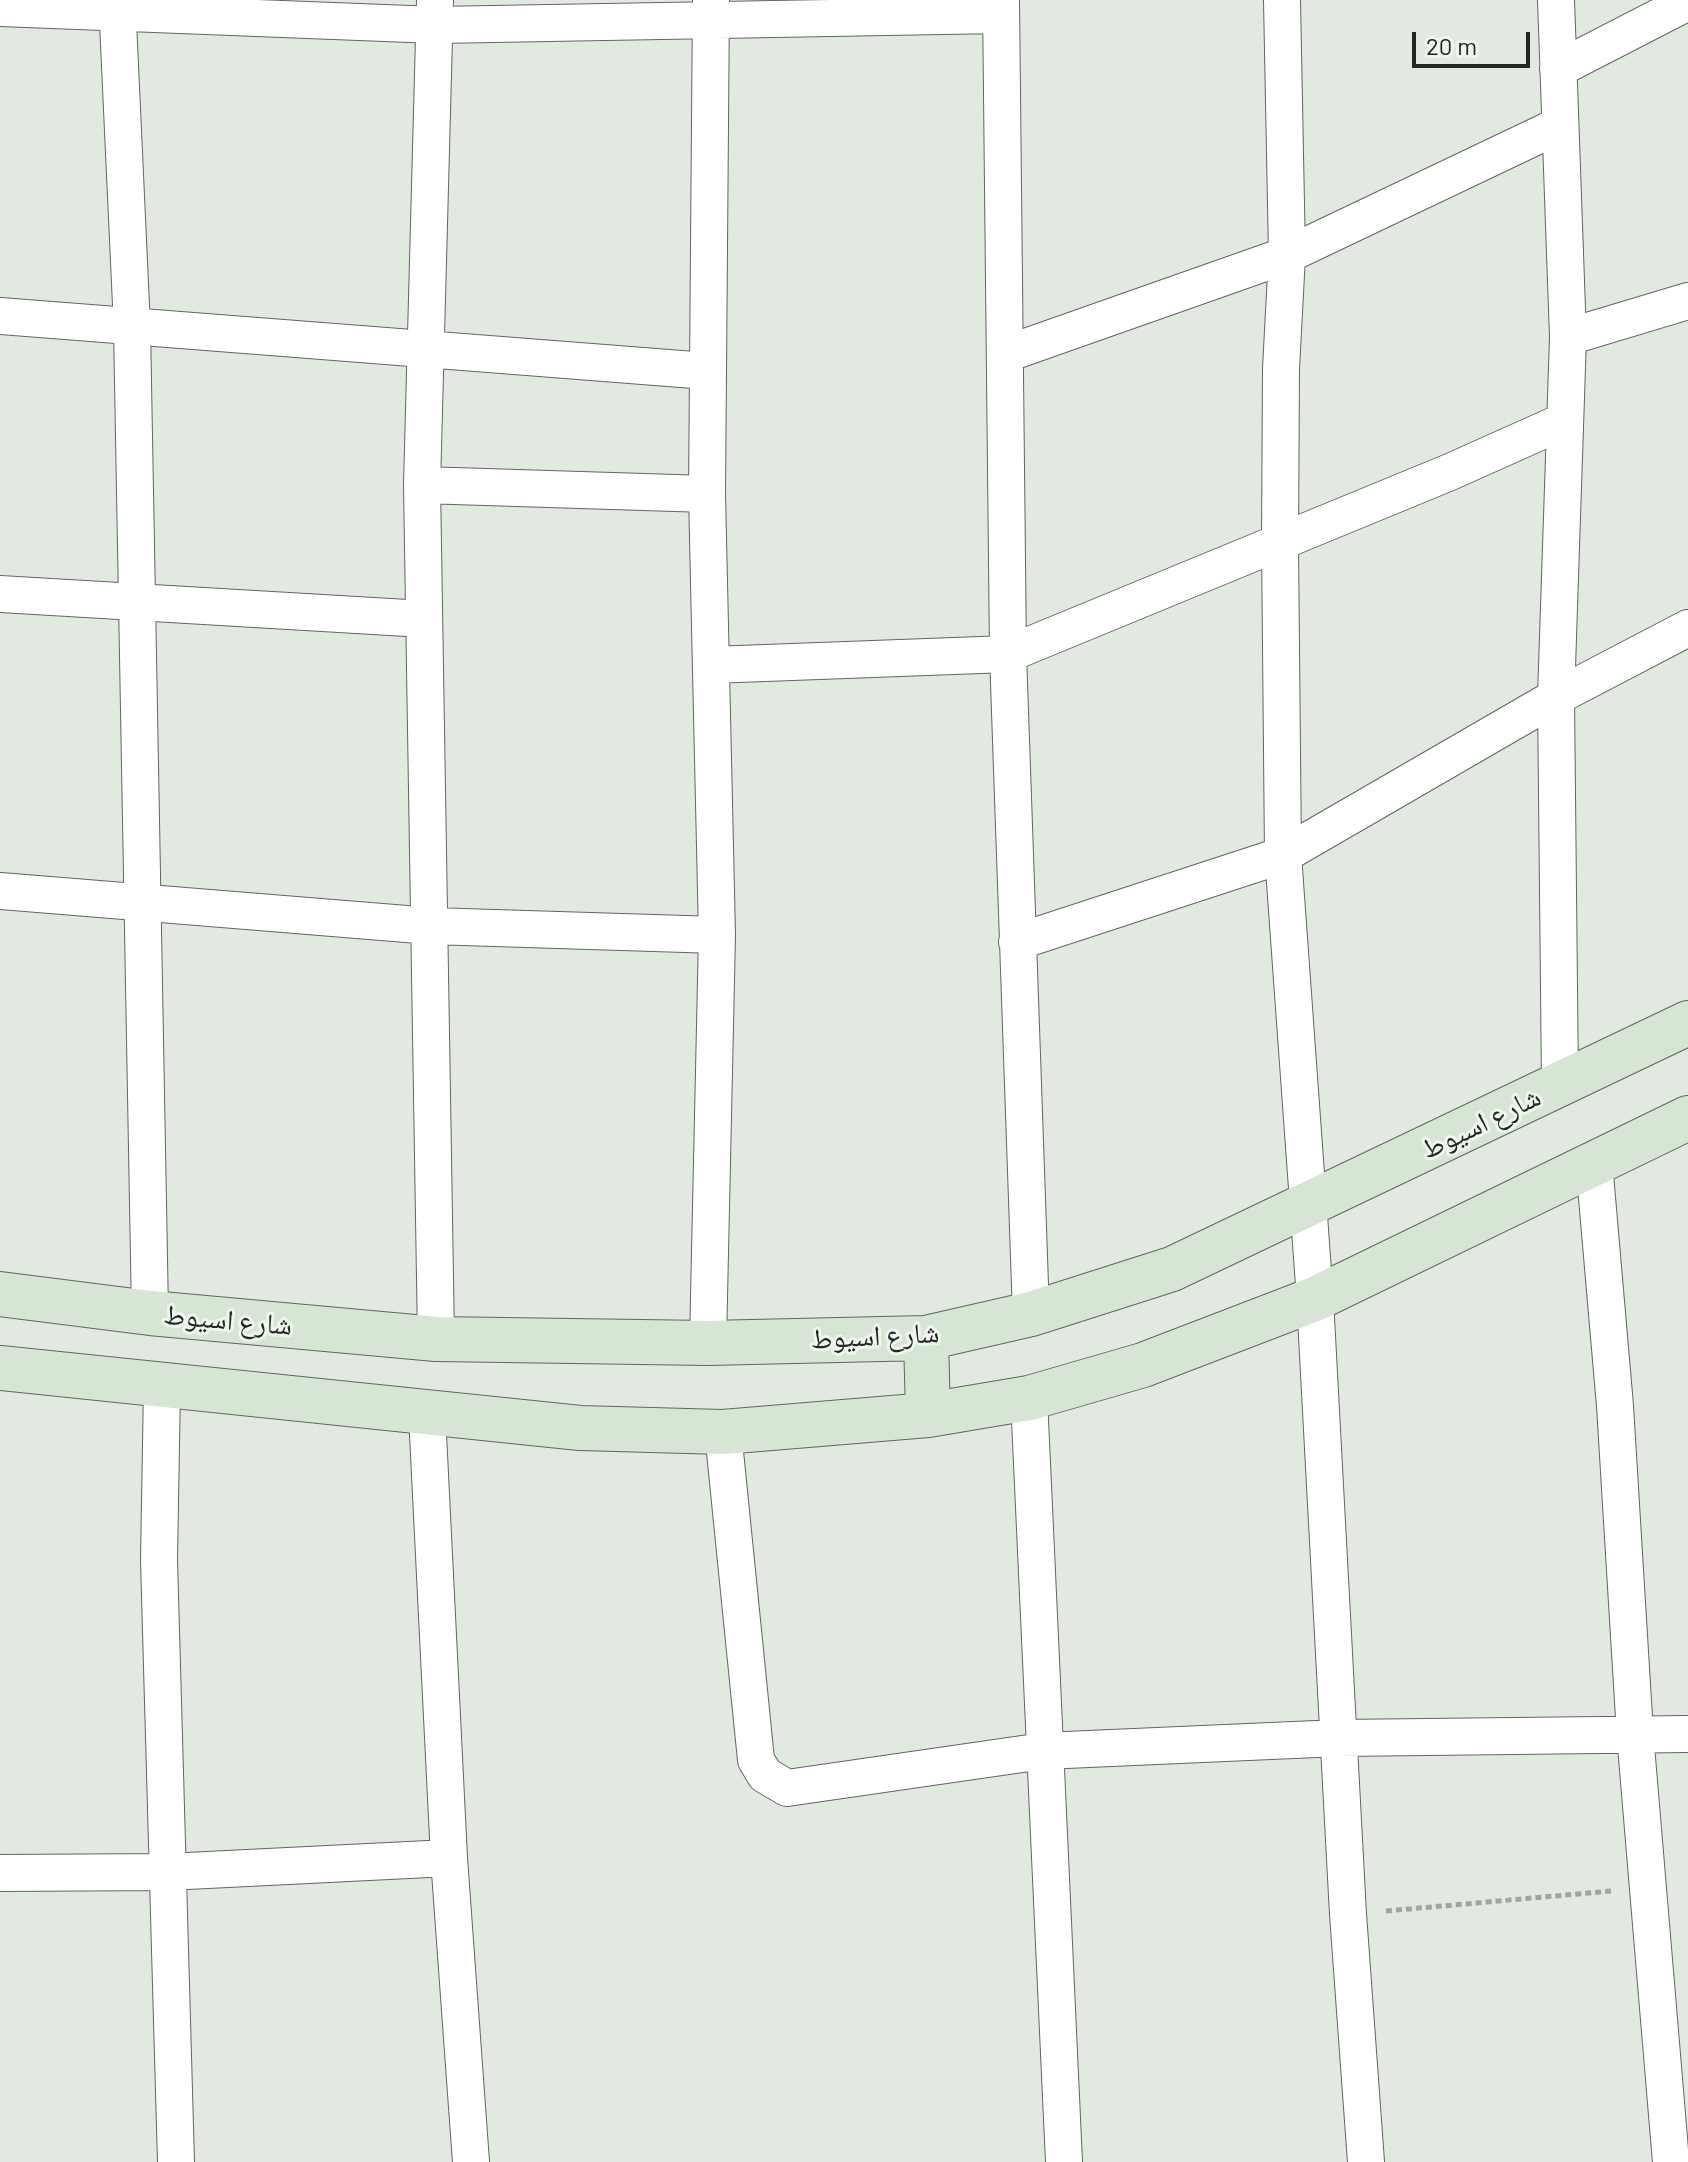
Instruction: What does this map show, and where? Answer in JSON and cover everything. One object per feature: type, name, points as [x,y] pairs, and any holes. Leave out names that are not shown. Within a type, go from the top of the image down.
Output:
[{"type":"street","points":[[1282,0],[1287,255],[1281,369],[1283,855],[1315,1299],[1348,1914],[1366,2162]]},
{"type":"street","points":[[1556,0],[1568,337],[1556,697],[1560,1085]]},
{"type":"street","points":[[1558,69],[1688,2]]},
{"type":"street","points":[[0,8],[117,6],[436,12],[1000,8],[1008,654],[1031,1314]]},
{"type":"street","points":[[117,6],[132,327],[150,1313]]},
{"type":"street","points":[[708,1343],[717,935],[707,494],[710,10]]},
{"type":"street","points":[[436,12],[422,485],[436,1339]]},
{"type":"street","points":[[1006,354],[1287,255],[1560,125]]},
{"type":"street","points":[[1568,337],[1688,301]]},
{"type":"street","points":[[0,316],[707,371]]},
{"type":"street","points":[[711,665],[1008,654],[1280,543],[1564,421]]},
{"type":"street","points":[[422,485],[707,494]]},
{"type":"street","points":[[0,594],[424,619]]},
{"type":"street","points":[[1017,942],[1283,855],[1556,697],[1688,628]]},
{"type":"street","points":[[0,891],[431,926],[717,935]]},
{"type":"street","name":"شارع اسيوط","points":[[0,1294],[150,1313],[436,1339],[708,1343],[926,1338],[1031,1314],[1172,1269],[1688,1023]]},
{"type":"street","points":[[0,1368],[580,1428],[723,1432],[928,1415],[1029,1398],[1143,1365],[1315,1299],[1688,1118]]},
{"type":"street","points":[[1594,1163],[1615,1406],[1635,1734],[1671,2162]]},
{"type":"street","points":[[926,1338],[928,1415]]},
{"type":"street","points":[[162,1387],[159,1560],[176,2162]]},
{"type":"street","points":[[1029,1398],[1064,2162]]},
{"type":"street","points":[[427,1414],[449,1858],[471,2162]]},
{"type":"street","points":[[723,1432],[756,1760],[765,1775],[779,1786],[797,1789],[1043,1751],[1339,1738],[1688,1734]]},
{"type":"street","points":[[0,1873],[167,1872],[449,1858]]},
{"type":"path","points":[[1348,1914],[1647,1888]]}]
